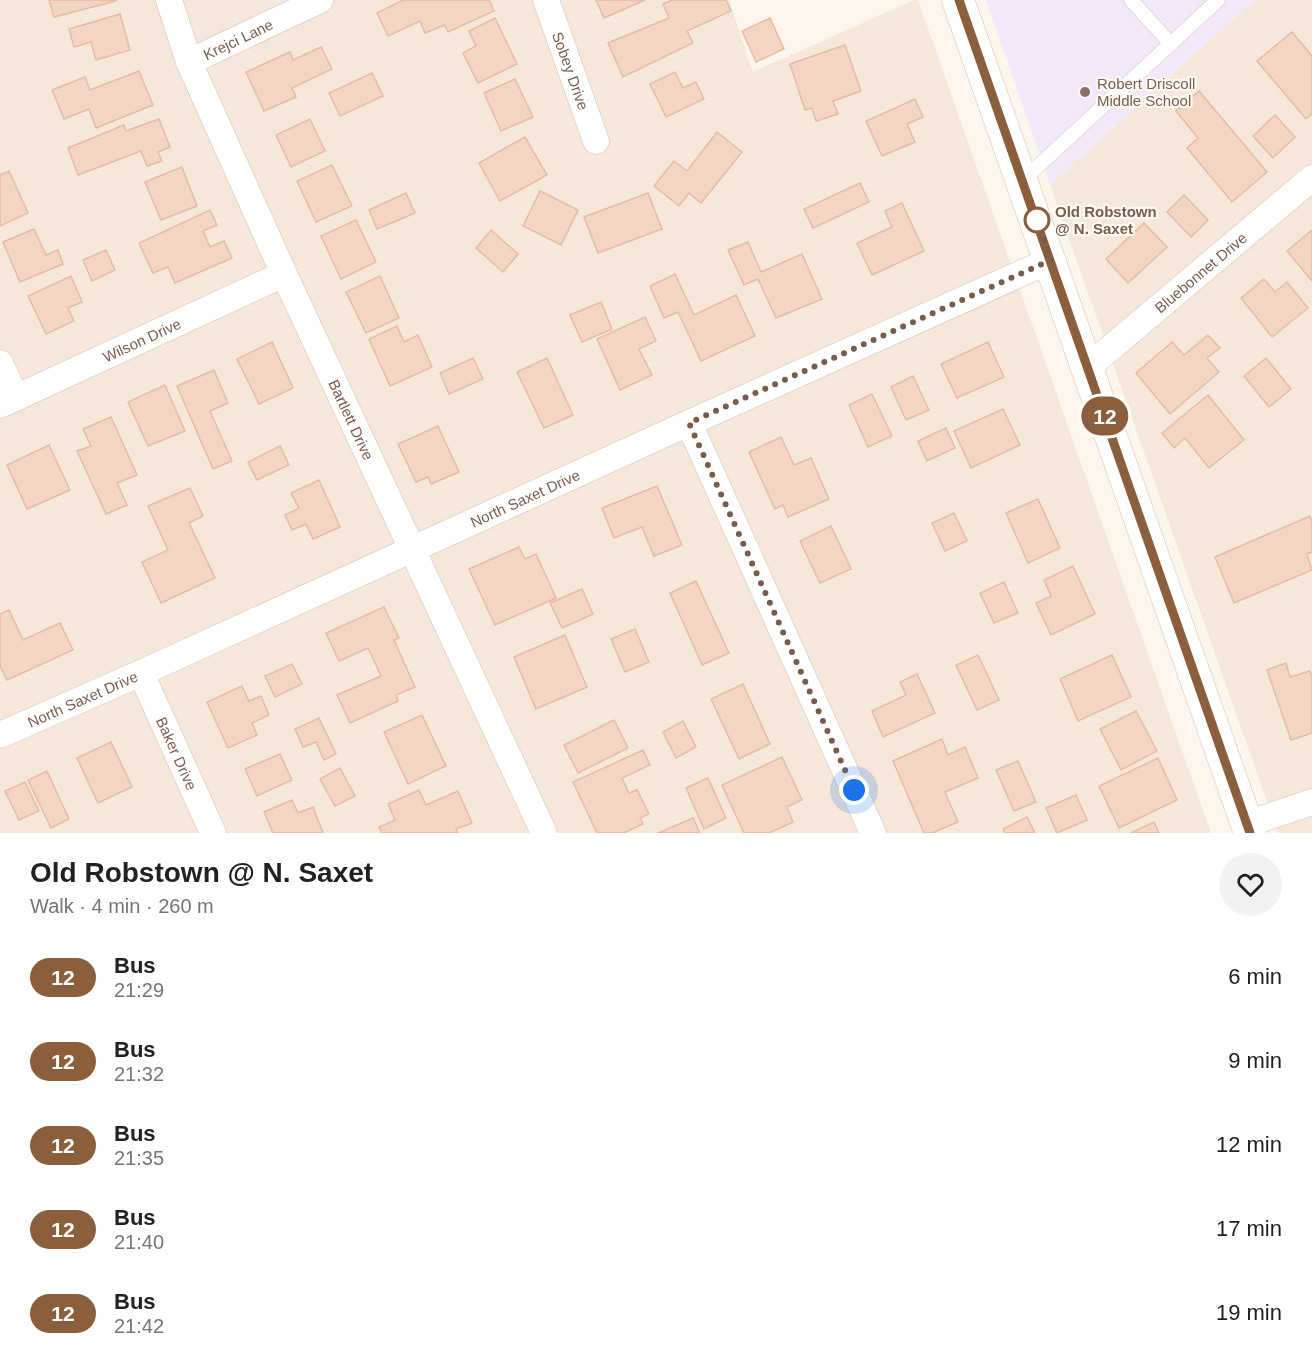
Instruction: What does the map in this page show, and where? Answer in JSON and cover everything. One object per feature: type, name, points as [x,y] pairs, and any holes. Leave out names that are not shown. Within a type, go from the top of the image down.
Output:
[{"type":"street","name":"Bartlett Drive","points":[[169,0],[189,62],[284,274],[544,833]]},
{"type":"street","name":"Krejci Lane","points":[[189,62],[320,0]]},
{"type":"street","name":"Sobey Drive","points":[[546,0],[596,141]]},
{"type":"street","points":[[958,0],[1051,260],[1248,829],[1312,802]]},
{"type":"street","name":"Bluebonnet Drive","points":[[1088,367],[1312,178]]},
{"type":"street","name":"North Saxet Drive","points":[[0,735],[141,674],[1051,260]]},
{"type":"street","name":"Wilson Drive","points":[[8,401],[284,274]]},
{"type":"street","points":[[0,363],[8,401]]},
{"type":"street","points":[[689,423],[873,833]]},
{"type":"street","name":"Baker Drive","points":[[141,674],[213,833]]},
{"type":"lane","points":[[1131,0],[1171,44]]},
{"type":"lane","points":[[1023,180],[1218,0]]},
{"type":"shaded area","points":[[0,0],[729,0],[753,72],[918,0],[1211,833],[0,833]]},
{"type":"shaded area","name":"Robert Driscoll Middle School","points":[[986,0],[1254,0],[1050,185]]},
{"type":"shaded area","points":[[1254,0],[1312,0],[1312,833],[1278,833],[1050,185]]},
{"type":"building","points":[[49,0],[116,0],[116,1],[54,17]]},
{"type":"building","points":[[403,0],[489,0],[494,11],[448,32],[445,25],[425,33],[420,21],[388,36],[377,13]]},
{"type":"building","points":[[596,0],[645,0],[604,18]]},
{"type":"building","points":[[672,0],[726,0],[731,11],[687,31],[693,43],[623,77],[608,43],[669,18],[663,4]]},
{"type":"building","points":[[120,14],[130,50],[96,60],[91,42],[74,47],[69,29]]},
{"type":"building","points":[[495,18],[517,64],[478,83],[463,53],[476,46],[469,31]]},
{"type":"building","points":[[770,18],[784,49],[756,62],[742,31]]},
{"type":"building","points":[[1292,32],[1312,56],[1312,114],[1306,119],[1257,61]]},
{"type":"building","points":[[845,45],[861,91],[833,101],[838,114],[816,121],[812,108],[805,110],[790,64]]},
{"type":"building","points":[[321,47],[332,69],[292,88],[296,97],[264,111],[246,72],[290,52],[293,60]]},
{"type":"building","points":[[139,71],[153,105],[96,128],[89,109],[64,119],[52,90],[85,77],[90,90]]},
{"type":"building","points":[[675,72],[683,88],[696,82],[704,99],[666,117],[650,84]]},
{"type":"building","points":[[372,73],[383,96],[340,116],[329,93]]},
{"type":"building","points":[[515,79],[533,117],[501,131],[484,93]]},
{"type":"building","points":[[1199,91],[1267,172],[1232,202],[1187,148],[1198,138],[1176,111]]},
{"type":"building","points":[[915,99],[923,117],[907,124],[915,142],[882,156],[866,121]]},
{"type":"building","points":[[1275,115],[1295,137],[1273,158],[1253,136]]},
{"type":"building","points":[[159,119],[170,147],[158,152],[162,161],[147,166],[141,151],[78,175],[68,148],[124,125],[126,131]]},
{"type":"building","points":[[310,119],[325,151],[291,167],[276,135]]},
{"type":"building","points":[[717,132],[742,152],[701,203],[689,193],[679,206],[654,186],[674,161],[687,171]]},
{"type":"building","points":[[525,137],[547,175],[500,201],[479,163]]},
{"type":"building","points":[[332,165],[352,206],[316,222],[297,181]]},
{"type":"building","points":[[182,167],[197,206],[161,220],[145,182]]},
{"type":"building","points":[[9,171],[28,213],[0,226],[0,175]]},
{"type":"building","points":[[860,183],[869,202],[813,228],[804,209]]},
{"type":"building","points":[[540,191],[578,210],[561,245],[523,226]]},
{"type":"building","points":[[406,193],[415,213],[377,229],[369,210]]},
{"type":"building","points":[[648,193],[662,229],[598,253],[584,217]]},
{"type":"building","points":[[1184,195],[1208,220],[1191,237],[1167,212]]},
{"type":"building","points":[[902,203],[924,251],[872,275],[857,243],[892,227],[885,211]]},
{"type":"building","points":[[210,210],[217,225],[203,231],[210,247],[224,241],[232,258],[175,283],[168,267],[153,273],[139,243]]},
{"type":"building","points":[[356,220],[376,262],[341,279],[321,236]]},
{"type":"building","points":[[1144,223],[1167,247],[1128,283],[1106,259]]},
{"type":"building","points":[[34,229],[46,255],[58,250],[63,264],[20,282],[3,242]]},
{"type":"building","points":[[491,230],[518,254],[503,272],[476,248]]},
{"type":"building","points":[[1312,230],[1312,281],[1287,251]]},
{"type":"building","points":[[748,242],[761,272],[802,254],[822,299],[776,318],[758,279],[744,285],[728,250]]},
{"type":"building","points":[[106,250],[115,270],[92,281],[83,260]]},
{"type":"building","points":[[675,274],[694,315],[736,295],[755,336],[701,361],[678,312],[664,318],[650,286]]},
{"type":"building","points":[[71,276],[82,302],[68,308],[74,321],[46,334],[28,296]]},
{"type":"building","points":[[380,276],[399,318],[366,333],[346,292]]},
{"type":"building","points":[[1264,279],[1275,292],[1287,282],[1308,308],[1272,337],[1241,298]]},
{"type":"building","points":[[601,302],[612,329],[582,342],[570,315]]},
{"type":"building","points":[[645,317],[656,341],[639,349],[652,375],[620,390],[597,339]]},
{"type":"building","points":[[397,326],[404,342],[418,335],[432,367],[390,386],[369,339]]},
{"type":"building","points":[[1208,335],[1220,348],[1207,358],[1219,372],[1170,414],[1136,373],[1172,342],[1184,355]]},
{"type":"building","points":[[272,342],[293,388],[259,404],[237,359]]},
{"type":"building","points":[[988,342],[1004,377],[957,398],[941,364]]},
{"type":"building","points":[[473,358],[483,379],[449,394],[440,373]]},
{"type":"building","points":[[547,358],[573,415],[544,428],[517,372]]},
{"type":"building","points":[[1266,358],[1291,389],[1269,407],[1244,376]]},
{"type":"building","points":[[214,370],[228,403],[210,411],[232,461],[213,469],[177,386]]},
{"type":"building","points":[[913,376],[929,410],[906,420],[891,387]]},
{"type":"building","points":[[165,385],[185,431],[148,446],[128,402]]},
{"type":"building","points":[[872,394],[892,436],[868,447],[849,405]]},
{"type":"building","points":[[1208,395],[1244,440],[1209,468],[1185,438],[1174,448],[1162,433]]},
{"type":"building","points":[[1003,409],[1020,445],[971,468],[954,431]]},
{"type":"building","points":[[111,417],[137,475],[117,483],[127,505],[106,514],[77,451],[91,446],[83,429]]},
{"type":"building","points":[[438,426],[459,472],[431,484],[428,477],[416,482],[398,444]]},
{"type":"building","points":[[946,428],[955,448],[927,461],[918,441]]},
{"type":"building","points":[[781,437],[794,465],[811,458],[829,499],[788,517],[783,505],[775,509],[749,452]]},
{"type":"building","points":[[49,445],[70,490],[27,509],[7,465]]},
{"type":"building","points":[[280,446],[289,465],[257,480],[248,462]]},
{"type":"building","points":[[319,480],[340,527],[313,539],[306,524],[292,530],[285,515],[299,508],[291,493]]},
{"type":"building","points":[[657,486],[682,545],[654,556],[642,527],[614,538],[602,508]]},
{"type":"building","points":[[190,488],[203,516],[189,523],[215,578],[161,603],[142,562],[168,550],[148,506]]},
{"type":"building","points":[[1038,499],[1060,548],[1028,563],[1006,513]]},
{"type":"building","points":[[954,513],[967,541],[945,551],[932,523]]},
{"type":"building","points":[[1310,516],[1312,552],[1307,554],[1312,570],[1234,603],[1215,557]]},
{"type":"building","points":[[831,526],[851,569],[820,583],[800,541]]},
{"type":"building","points":[[519,547],[525,559],[536,554],[556,598],[495,625],[469,569]]},
{"type":"building","points":[[1073,566],[1095,614],[1051,635],[1036,603],[1051,596],[1044,580]]},
{"type":"building","points":[[696,581],[729,653],[702,665],[670,593]]},
{"type":"building","points":[[1004,582],[1018,613],[994,623],[980,593]]},
{"type":"building","points":[[582,589],[593,614],[562,628],[550,603]]},
{"type":"building","points":[[384,607],[399,638],[394,640],[415,687],[396,695],[398,701],[350,723],[337,695],[381,676],[368,648],[339,661],[326,633]]},
{"type":"building","points":[[9,610],[23,640],[60,623],[73,650],[7,680],[0,666],[0,614]]},
{"type":"building","points":[[635,629],[649,662],[625,672],[611,639]]},
{"type":"building","points":[[565,635],[587,687],[536,709],[514,657]]},
{"type":"building","points":[[978,655],[999,700],[977,710],[956,665]]},
{"type":"building","points":[[1112,655],[1131,697],[1078,721],[1060,679]]},
{"type":"building","points":[[1286,663],[1290,677],[1310,671],[1312,677],[1312,733],[1291,740],[1267,670]]},
{"type":"building","points":[[292,664],[302,684],[275,697],[265,676]]},
{"type":"building","points":[[917,674],[935,713],[883,737],[872,711],[906,695],[900,682]]},
{"type":"building","points":[[743,684],[770,744],[739,759],[711,699]]},
{"type":"building","points":[[242,686],[249,701],[261,696],[269,715],[252,723],[257,735],[228,748],[207,702]]},
{"type":"building","points":[[1136,711],[1157,751],[1121,770],[1100,729]]},
{"type":"building","points":[[422,715],[446,766],[408,784],[384,732]]},
{"type":"building","points":[[319,718],[336,754],[324,760],[316,742],[303,747],[295,729]]},
{"type":"building","points":[[614,720],[628,748],[578,773],[564,745]]},
{"type":"building","points":[[683,721],[696,747],[676,758],[663,732]]},
{"type":"building","points":[[942,739],[948,755],[965,747],[978,778],[945,792],[958,822],[932,833],[924,833],[893,761]]},
{"type":"building","points":[[111,742],[132,787],[98,803],[77,758]]},
{"type":"building","points":[[643,750],[650,765],[622,778],[629,793],[637,790],[649,814],[640,818],[643,824],[624,833],[597,833],[573,782]]},
{"type":"building","points":[[280,754],[292,780],[257,796],[245,769]]},
{"type":"building","points":[[782,757],[802,800],[787,807],[793,822],[769,833],[744,833],[722,785]]},
{"type":"building","points":[[1158,758],[1177,800],[1119,828],[1099,786]]},
{"type":"building","points":[[1018,761],[1036,802],[1014,811],[996,770]]},
{"type":"building","points":[[340,768],[355,796],[335,806],[320,779]]},
{"type":"building","points":[[47,771],[69,819],[51,828],[28,780]]},
{"type":"building","points":[[708,778],[726,818],[704,829],[686,788]]},
{"type":"building","points":[[25,782],[39,811],[19,820],[5,791]]},
{"type":"building","points":[[419,790],[426,805],[458,791],[472,823],[456,829],[458,833],[382,833],[379,827],[395,820],[388,804]]},
{"type":"building","points":[[1076,795],[1087,820],[1057,833],[1046,808]]},
{"type":"building","points":[[292,800],[298,813],[313,807],[323,833],[273,833],[264,812]]},
{"type":"building","points":[[1027,817],[1035,833],[1005,833],[1003,829]]},
{"type":"building","points":[[693,818],[700,833],[658,833]]},
{"type":"building","points":[[1154,822],[1159,833],[1131,833]]},
{"type":"bus line","name":"12","points":[[959,0],[1250,833]]},
{"type":"place","name":"Robert Driscoll Middle School","points":[[1085,92]]},
{"type":"place","name":"Old Robstown @ N. Saxet","points":[[1037,220]]},
{"type":"route","points":[[854,790],[689,423],[1051,260],[1037,220]]}]
